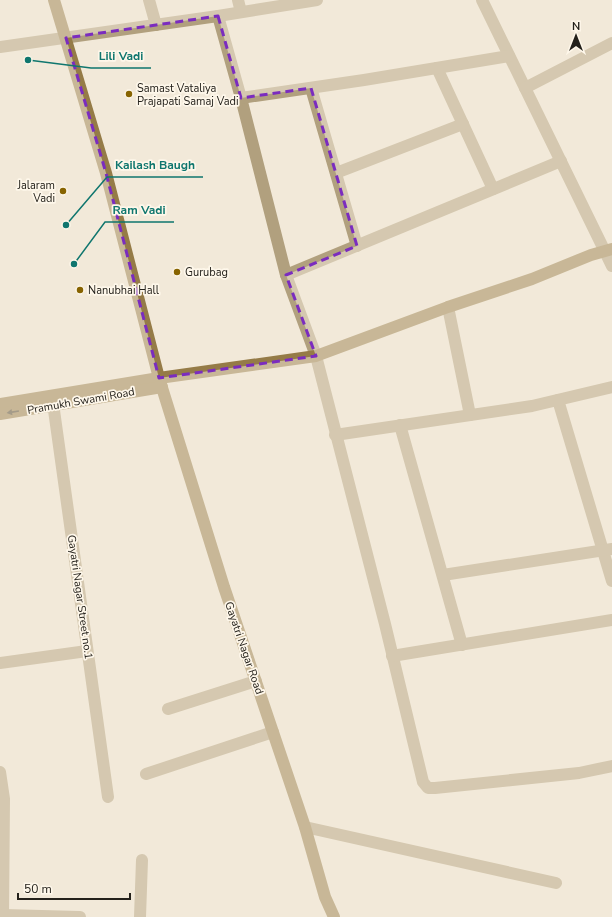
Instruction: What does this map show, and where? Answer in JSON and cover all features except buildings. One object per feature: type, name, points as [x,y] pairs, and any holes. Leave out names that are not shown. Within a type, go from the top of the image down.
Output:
[{"type":"street","name":"Gayatri Nagar Road","points":[[54,0],[106,173],[160,382],[224,587],[305,827],[325,897],[334,917]]},
{"type":"street","points":[[148,0],[156,25]]},
{"type":"street","points":[[238,0],[241,12]]},
{"type":"street","points":[[0,48],[317,0]]},
{"type":"street","points":[[482,0],[561,161],[608,250],[612,266]]},
{"type":"street","points":[[218,16],[241,98],[286,275],[316,356],[423,782],[428,788],[579,773],[612,766]]},
{"type":"street","points":[[525,88],[612,43]]},
{"type":"street","points":[[241,98],[510,56]]},
{"type":"street","points":[[437,68],[493,189]]},
{"type":"street","points":[[311,88],[357,246]]},
{"type":"street","points":[[336,173],[463,124]]},
{"type":"street","points":[[286,275],[561,161]]},
{"type":"street","name":"Pramukh Swami Road","points":[[0,414],[53,401],[316,356],[448,307],[532,279],[608,250]]},
{"type":"street","points":[[448,307],[470,415]]},
{"type":"street","points":[[335,436],[532,406],[612,387]]},
{"type":"street","points":[[558,400],[608,550],[612,581]]},
{"type":"street","name":"Pramukh Swami Road","points":[[0,404],[53,401]]},
{"type":"street","name":"Gayatri Nagar Street no.1","points":[[53,401],[108,797]]},
{"type":"street","points":[[400,426],[462,645]]},
{"type":"street","points":[[443,576],[608,550]]},
{"type":"street","points":[[392,656],[612,620]]},
{"type":"street","points":[[0,663],[87,651]]},
{"type":"street","points":[[168,709],[256,681]]},
{"type":"street","points":[[146,774],[273,732]]},
{"type":"street","points":[[0,772],[4,799],[3,916],[80,917]]},
{"type":"street","points":[[305,827],[556,883]]},
{"type":"street","points":[[140,917],[142,860]]},
{"type":"highlighted area","points":[[218,16],[241,98],[311,88],[357,246],[286,275],[316,356],[159,378],[106,173],[66,38]]},
{"type":"place","name":"Lili Vadi","points":[[28,60]]},
{"type":"place","name":"Samast Vataliya Prajapati Samaj Vadi","points":[[129,94]]},
{"type":"place","name":"Jalaram Vadi","points":[[63,191]]},
{"type":"place","name":"Kailash Baugh","points":[[66,225]]},
{"type":"place","name":"Ram Vadi","points":[[74,264]]},
{"type":"place","name":"Gurubag","points":[[177,272]]},
{"type":"place","name":"Nanubhai Hall","points":[[80,290]]}]
